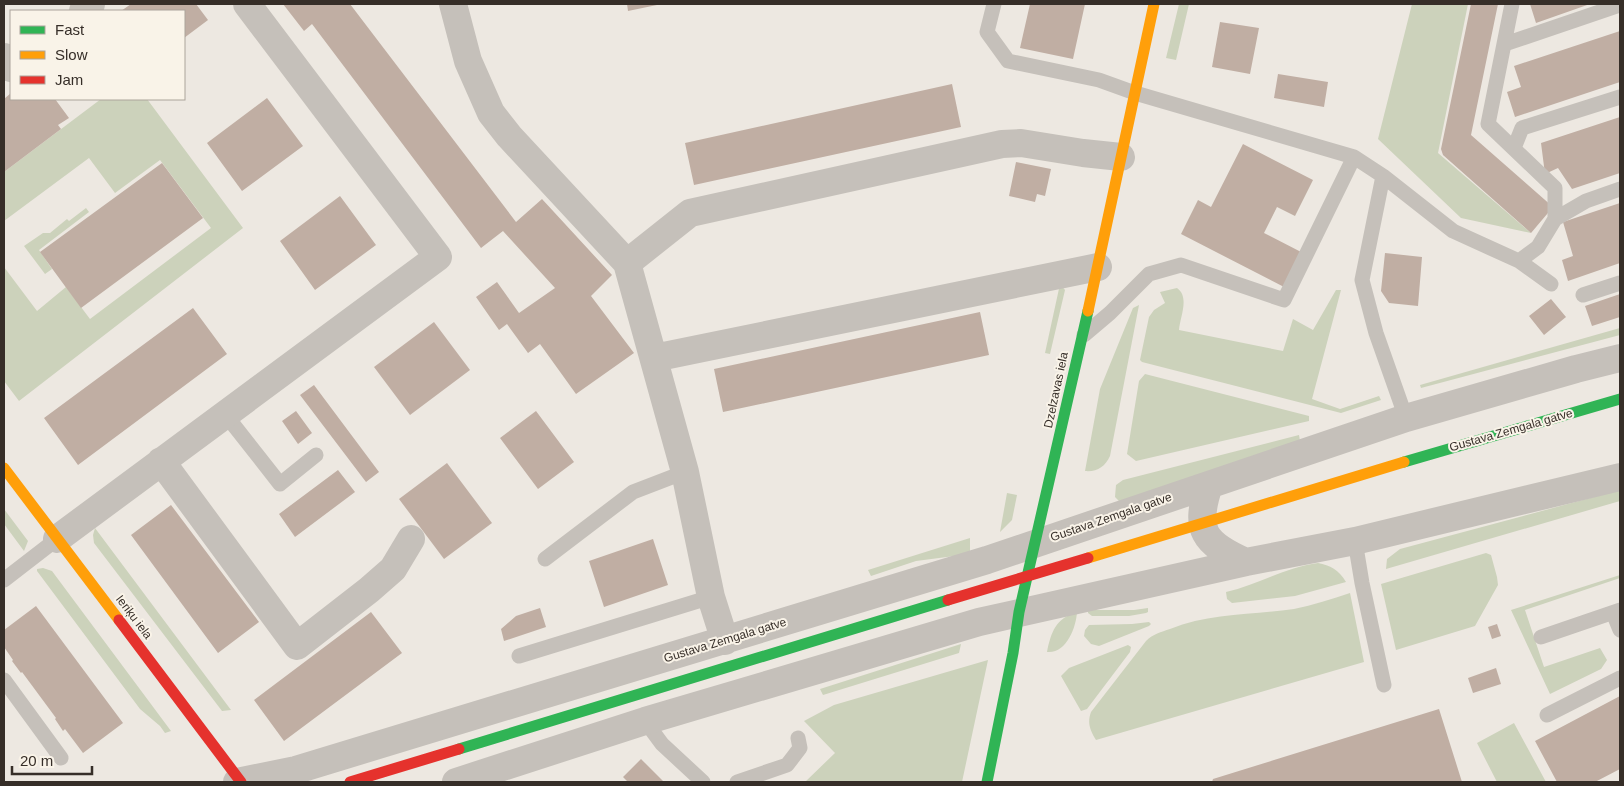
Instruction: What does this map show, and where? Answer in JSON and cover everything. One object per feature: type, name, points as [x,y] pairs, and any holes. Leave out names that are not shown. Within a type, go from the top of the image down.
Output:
[{"type":"main road","name":"Dzelzavas iela","points":[[987,782],[1013,653],[1019,612],[1098,267],[1154,4]]},
{"type":"main road","name":"Gustava Zemgala gatve","points":[[350,782],[1442,450],[1620,399]]},
{"type":"main road","name":"Ieriķu iela","points":[[4,468],[240,782]]},
{"type":"street","points":[[57,539],[438,256],[247,4]]},
{"type":"street","points":[[453,4],[468,61],[491,113],[509,136],[627,263],[684,472],[711,597],[725,641]]},
{"type":"street","points":[[627,263],[690,213],[1002,144],[1022,143],[1083,153],[1121,156]]},
{"type":"street","points":[[654,358],[1098,267]]},
{"type":"street","name":"Gustava Zemgala gatve","points":[[240,782],[296,770],[725,641],[987,560],[1406,418],[1620,358]]},
{"type":"street","points":[[161,461],[297,646],[393,569],[411,539]]},
{"type":"street","points":[[456,782],[645,721],[979,622],[1246,562],[1355,541],[1620,477]]},
{"type":"street","points":[[1209,484],[1201,516],[1202,526],[1206,535],[1223,552],[1246,562]]},
{"type":"lane","points":[[994,4],[987,32],[1008,61],[1099,80],[1135,93],[1354,157],[1383,176],[1453,231],[1518,261],[1551,284]]},
{"type":"lane","points":[[1512,4],[1488,124],[1555,188],[1555,219]]},
{"type":"lane","points":[[1505,44],[1620,6]]},
{"type":"lane","points":[[1514,148],[1522,128],[1620,96]]},
{"type":"lane","points":[[1081,337],[1110,313],[1149,274],[1181,265],[1284,300],[1354,157]]},
{"type":"lane","points":[[1383,176],[1362,280],[1376,333],[1406,418]]},
{"type":"lane","points":[[1518,261],[1538,247],[1555,219],[1586,201],[1620,189]]},
{"type":"lane","points":[[1583,295],[1620,283]]},
{"type":"lane","points":[[225,414],[280,484],[316,455]]},
{"type":"lane","points":[[544,559],[634,492],[684,472]]},
{"type":"lane","points":[[4,580],[57,539]]},
{"type":"lane","points":[[1355,541],[1384,685]]},
{"type":"lane","points":[[519,656],[711,597]]},
{"type":"lane","points":[[1541,637],[1617,611],[1620,630]]},
{"type":"lane","points":[[1547,715],[1620,678]]},
{"type":"lane","points":[[4,680],[61,758]]},
{"type":"lane","points":[[645,721],[662,744],[703,782]]},
{"type":"lane","points":[[737,782],[787,766],[800,748],[798,738]]},
{"type":"green space","points":[[1179,4],[1189,4],[1176,60],[1166,58]]},
{"type":"green space","points":[[1412,4],[1468,4],[1438,153],[1531,233],[1461,218],[1378,139]]},
{"type":"green space","points":[[100,100],[148,100],[243,228],[19,401],[4,381],[4,267],[37,311],[66,287],[90,319],[211,228],[160,160],[115,193],[89,158],[4,221],[4,172]]},
{"type":"green space","points":[[86,208],[89,212],[39,250],[52,269],[45,274],[24,246],[43,233],[50,233],[67,219],[69,221]]},
{"type":"green space","points":[[1060,284],[1065,290],[1050,354],[1045,353]]},
{"type":"green space","points":[[1177,288],[1181,292],[1184,302],[1179,330],[1283,351],[1293,319],[1313,330],[1336,290],[1341,290],[1312,399],[1340,409],[1379,396],[1381,400],[1341,413],[1142,362],[1140,360],[1149,317],[1154,310],[1165,303],[1160,292]]},
{"type":"green space","points":[[1139,305],[1110,456],[1100,468],[1093,471],[1085,471],[1100,389],[1133,308]]},
{"type":"green space","points":[[1620,328],[1620,335],[1421,388],[1420,385]]},
{"type":"green space","points":[[1145,374],[1309,416],[1309,421],[1136,461],[1127,454],[1139,381]]},
{"type":"green space","points":[[1299,435],[1300,441],[1121,503],[1115,497],[1116,485],[1123,480]]},
{"type":"green space","points":[[1620,490],[1620,501],[1386,569],[1387,559],[1400,549]]},
{"type":"green space","points":[[1007,493],[1017,495],[1012,520],[1000,532]]},
{"type":"green space","points":[[4,509],[28,541],[24,551],[4,524]]},
{"type":"green space","points":[[95,528],[231,710],[222,711],[94,543],[93,535]]},
{"type":"green space","points":[[970,538],[970,554],[916,561],[871,576],[868,570]]},
{"type":"green space","points":[[1486,553],[1491,555],[1498,585],[1475,626],[1396,650],[1381,584]]},
{"type":"green space","points":[[1318,563],[1334,569],[1346,582],[1295,596],[1232,603],[1227,599],[1226,592],[1294,568]]},
{"type":"green space","points":[[43,568],[52,571],[171,731],[165,733],[160,726],[140,709],[37,571],[37,569]]},
{"type":"green space","points":[[1620,575],[1620,578],[1525,610],[1544,667],[1600,648],[1607,660],[1601,669],[1550,694],[1511,610]]},
{"type":"green space","points":[[1350,593],[1364,662],[1096,740],[1089,723],[1091,712],[1146,641],[1154,635],[1200,620],[1294,609]]},
{"type":"green space","points":[[1148,608],[1146,613],[1129,616],[1092,616],[1088,613],[1088,610],[1134,610]]},
{"type":"green space","points":[[1077,612],[1075,625],[1069,639],[1060,649],[1054,652],[1047,652],[1050,638],[1059,622]]},
{"type":"green space","points":[[1149,622],[1151,624],[1149,626],[1099,646],[1091,644],[1084,636],[1085,630],[1089,625]]},
{"type":"green space","points":[[961,644],[959,653],[823,695],[820,689]]},
{"type":"green space","points":[[1128,645],[1131,647],[1130,652],[1087,709],[1081,711],[1061,676],[1069,668]]},
{"type":"green space","points":[[988,660],[962,782],[805,782],[835,753],[804,721],[834,705]]},
{"type":"green space","points":[[1514,723],[1546,782],[1497,782],[1477,743]]},
{"type":"building","points":[[131,4],[196,4],[208,20],[185,37],[185,10],[122,10]]},
{"type":"building","points":[[283,4],[350,4],[516,222],[542,199],[612,275],[591,296],[634,353],[576,394],[540,344],[528,353],[507,324],[499,330],[476,297],[497,282],[519,313],[555,288],[503,231],[481,248],[312,24],[304,31]]},
{"type":"building","points":[[627,4],[657,4],[657,5],[628,11]]},
{"type":"building","points":[[1030,4],[1085,4],[1073,59],[1020,48]]},
{"type":"building","points":[[1471,4],[1498,4],[1471,135],[1553,207],[1531,233],[1443,155],[1441,149]]},
{"type":"building","points":[[1530,4],[1590,4],[1536,23]]},
{"type":"building","points":[[1220,22],[1259,28],[1250,74],[1212,67]]},
{"type":"building","points":[[1620,31],[1620,82],[1515,117],[1507,92],[1521,87],[1514,66]]},
{"type":"building","points":[[1278,74],[1328,82],[1324,107],[1274,98]]},
{"type":"building","points":[[952,84],[961,127],[694,185],[685,143]]},
{"type":"building","points":[[10,94],[10,100],[56,100],[69,118],[58,125],[61,129],[4,172],[4,99]]},
{"type":"building","points":[[267,98],[303,146],[242,191],[207,143]]},
{"type":"building","points":[[1620,117],[1620,173],[1572,189],[1558,168],[1545,174],[1541,143]]},
{"type":"building","points":[[1243,144],[1313,180],[1295,216],[1277,207],[1264,233],[1303,253],[1286,288],[1181,234],[1198,200],[1211,207]]},
{"type":"building","points":[[1016,162],[1051,169],[1045,196],[1037,194],[1035,202],[1009,196]]},
{"type":"building","points":[[162,163],[203,218],[81,308],[40,252]]},
{"type":"building","points":[[340,196],[376,245],[315,290],[280,241]]},
{"type":"building","points":[[1620,203],[1620,263],[1568,281],[1562,260],[1573,256],[1563,222]]},
{"type":"building","points":[[1385,253],[1422,257],[1418,306],[1389,303],[1381,291]]},
{"type":"building","points":[[1620,294],[1620,317],[1592,326],[1585,306]]},
{"type":"building","points":[[1551,299],[1566,317],[1544,335],[1529,316]]},
{"type":"building","points":[[193,308],[227,354],[78,465],[44,418]]},
{"type":"building","points":[[980,312],[989,355],[723,412],[714,369]]},
{"type":"building","points":[[434,322],[470,370],[410,415],[374,367]]},
{"type":"building","points":[[314,385],[379,472],[366,482],[300,395]]},
{"type":"building","points":[[296,411],[312,433],[298,444],[282,421]]},
{"type":"building","points":[[536,411],[574,462],[538,489],[500,438]]},
{"type":"building","points":[[447,463],[492,523],[444,559],[399,499]]},
{"type":"building","points":[[338,470],[355,492],[295,537],[279,514]]},
{"type":"building","points":[[171,505],[259,622],[218,653],[131,535]]},
{"type":"building","points":[[653,539],[668,585],[604,607],[589,561]]},
{"type":"building","points":[[36,606],[123,723],[83,753],[65,729],[63,731],[56,718],[12,661],[4,647],[4,630]]},
{"type":"building","points":[[540,608],[546,627],[504,641],[501,629],[516,616]]},
{"type":"building","points":[[371,612],[402,653],[284,741],[254,700]]},
{"type":"building","points":[[1497,624],[1501,636],[1492,639],[1488,627]]},
{"type":"building","points":[[1496,668],[1501,684],[1473,693],[1468,678]]},
{"type":"building","points":[[1620,696],[1620,769],[1595,782],[1557,782],[1535,741]]},
{"type":"building","points":[[1439,709],[1462,782],[1212,782],[1213,779]]},
{"type":"building","points":[[641,759],[664,782],[628,782],[623,777]]},
{"type":"traffic: fast","points":[[987,782],[1013,653],[1019,612],[1088,311]]},
{"type":"traffic: fast","points":[[1404,462],[1620,399]]},
{"type":"traffic: fast","points":[[459,749],[948,600]]},
{"type":"traffic: slow","points":[[1088,311],[1154,4]]},
{"type":"traffic: slow","points":[[1088,558],[1404,462]]},
{"type":"traffic: slow","points":[[4,468],[119,620]]},
{"type":"traffic: jam","points":[[948,600],[1088,558]]},
{"type":"traffic: jam","points":[[119,620],[241,782]]},
{"type":"traffic: jam","points":[[350,782],[459,749]]}]
